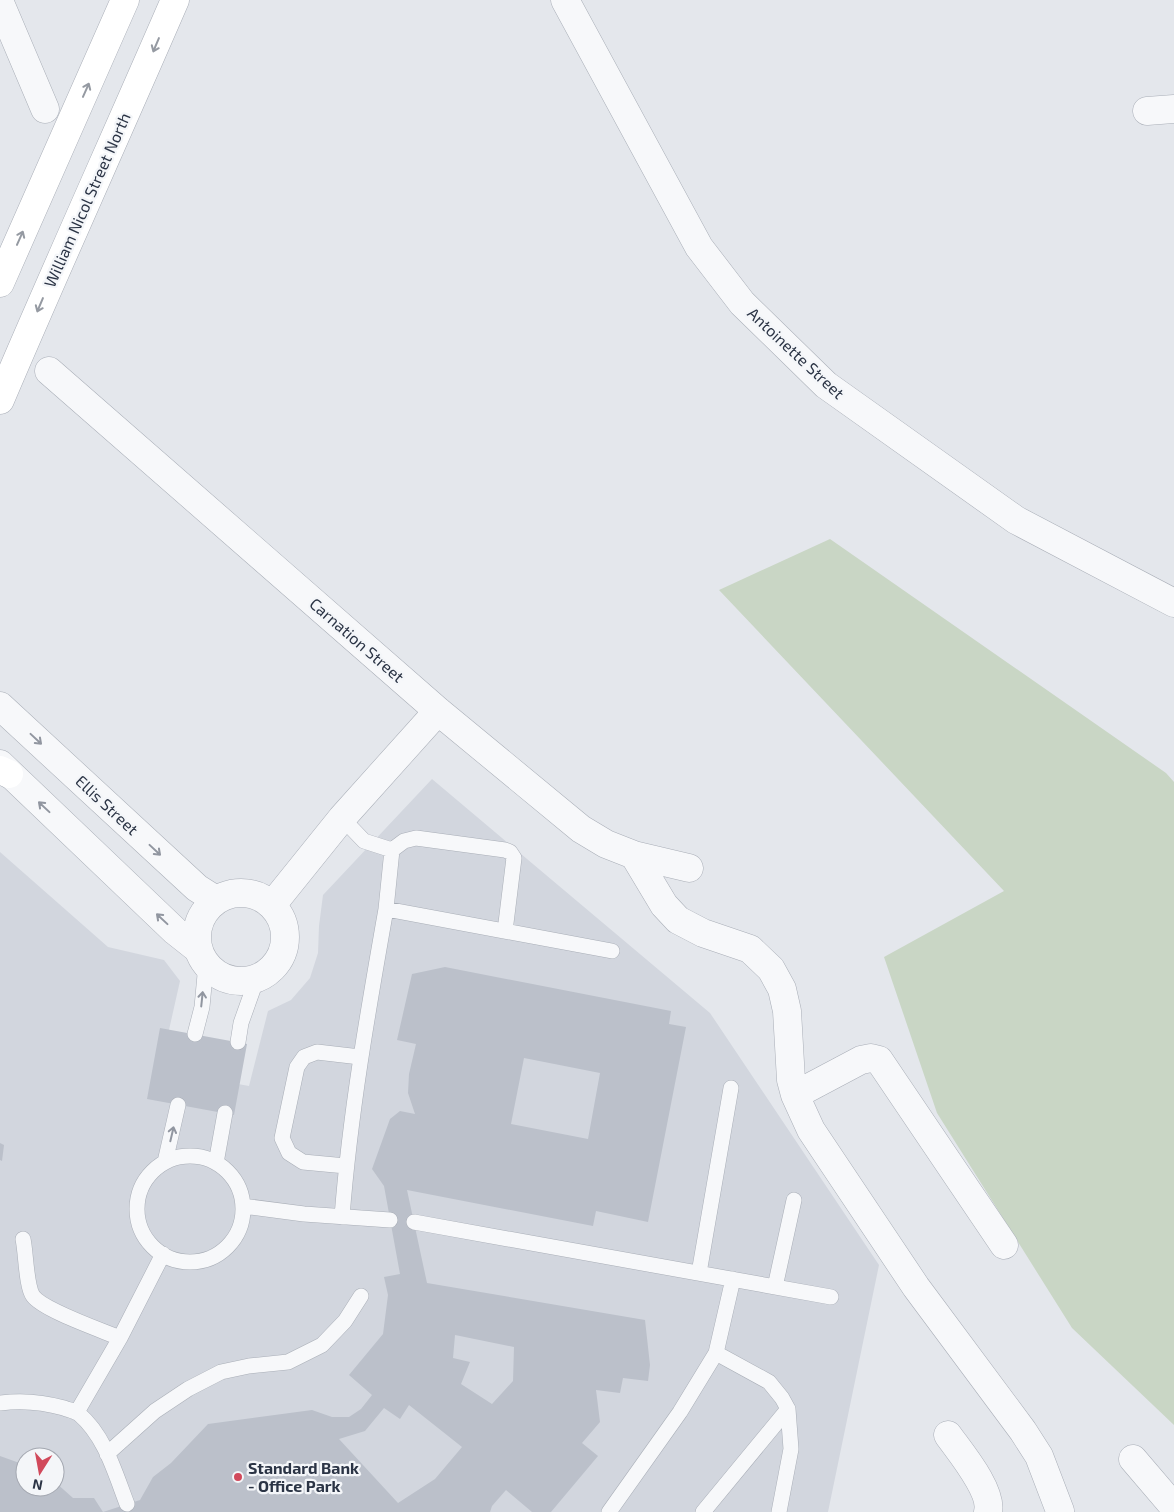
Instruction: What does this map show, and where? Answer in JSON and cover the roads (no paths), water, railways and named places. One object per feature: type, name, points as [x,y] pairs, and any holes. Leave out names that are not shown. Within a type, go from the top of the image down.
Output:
[{"type":"main road","points":[[0,283],[125,0]]},
{"type":"main road","name":"William Nicol Street North","points":[[0,400],[53,275],[120,128],[175,0]]},
{"type":"street","name":"Antoinette Street","points":[[565,0],[699,247],[742,303],[826,385],[1009,515],[1174,603]]},
{"type":"street","points":[[0,3],[45,109]]},
{"type":"street","points":[[1147,111],[1174,109]]},
{"type":"street","name":"Carnation Street","points":[[49,371],[438,711],[581,829],[606,844],[634,855],[689,868]]},
{"type":"street","name":"Ellis Street","points":[[0,706],[197,888],[216,900]]},
{"type":"street","points":[[272,905],[342,818],[438,711]]},
{"type":"street","points":[[3,769],[175,931],[216,973],[229,979],[243,981],[257,978],[270,971],[279,960],[285,946],[285,931],[281,917],[272,905],[259,896],[244,892],[229,894],[216,900],[207,908],[201,918],[197,940],[202,957]]},
{"type":"street","points":[[634,855],[664,905],[678,920],[703,932],[750,949],[771,969],[782,989],[787,1011],[791,1080],[795,1095],[811,1130],[916,1287],[1023,1431],[1039,1456],[1066,1512]]},
{"type":"street","points":[[795,1095],[861,1060],[871,1058],[879,1060],[1004,1245]]},
{"type":"street","points":[[948,1435],[982,1486],[988,1498],[988,1512]]},
{"type":"street","points":[[1134,1460],[1174,1507]]},
{"type":"lane","points":[[342,818],[364,841],[392,850]]},
{"type":"lane","points":[[342,1217],[346,1166],[360,1057],[386,909],[392,850],[404,841],[416,838],[510,852],[514,858],[504,931]]},
{"type":"lane","points":[[386,909],[612,951]]},
{"type":"lane","points":[[195,1034],[202,1007],[202,957]]},
{"type":"lane","points":[[238,1042],[242,1023],[257,978]]},
{"type":"lane","points":[[346,1166],[303,1162],[289,1153],[282,1138],[297,1067],[304,1057],[317,1052],[360,1057]]},
{"type":"lane","points":[[699,1273],[731,1088]]},
{"type":"lane","points":[[165,1162],[178,1105]]},
{"type":"lane","points":[[216,1163],[225,1113]]},
{"type":"lane","points":[[181,1157],[199,1157],[216,1163],[229,1174],[239,1189],[243,1206],[241,1222],[235,1237],[224,1250],[210,1258],[194,1262],[178,1261],[162,1254],[150,1244],[141,1231],[137,1216],[138,1200],[143,1185],[152,1172],[165,1162],[181,1157]]},
{"type":"lane","points":[[776,1287],[794,1200]]},
{"type":"lane","points":[[243,1206],[342,1217],[390,1220]]},
{"type":"lane","points":[[414,1222],[830,1297]]},
{"type":"lane","points":[[23,1239],[32,1295],[44,1306],[120,1338]]},
{"type":"lane","points":[[77,1412],[120,1338],[162,1254]]},
{"type":"lane","points":[[609,1512],[680,1412],[716,1353],[733,1280]]},
{"type":"lane","points":[[107,1454],[155,1411],[188,1389],[221,1372],[250,1366],[288,1362],[322,1345],[345,1321],[361,1296]]},
{"type":"lane","points":[[716,1353],[769,1382],[788,1409],[791,1449],[779,1512]]},
{"type":"lane","points":[[0,1403],[21,1400],[50,1404],[77,1412],[93,1428],[107,1454],[127,1504]]},
{"type":"lane","points":[[703,1512],[788,1409]]},
{"type":"place","name":"Standard Bank - Office Park","points":[[238,1477]]}]
